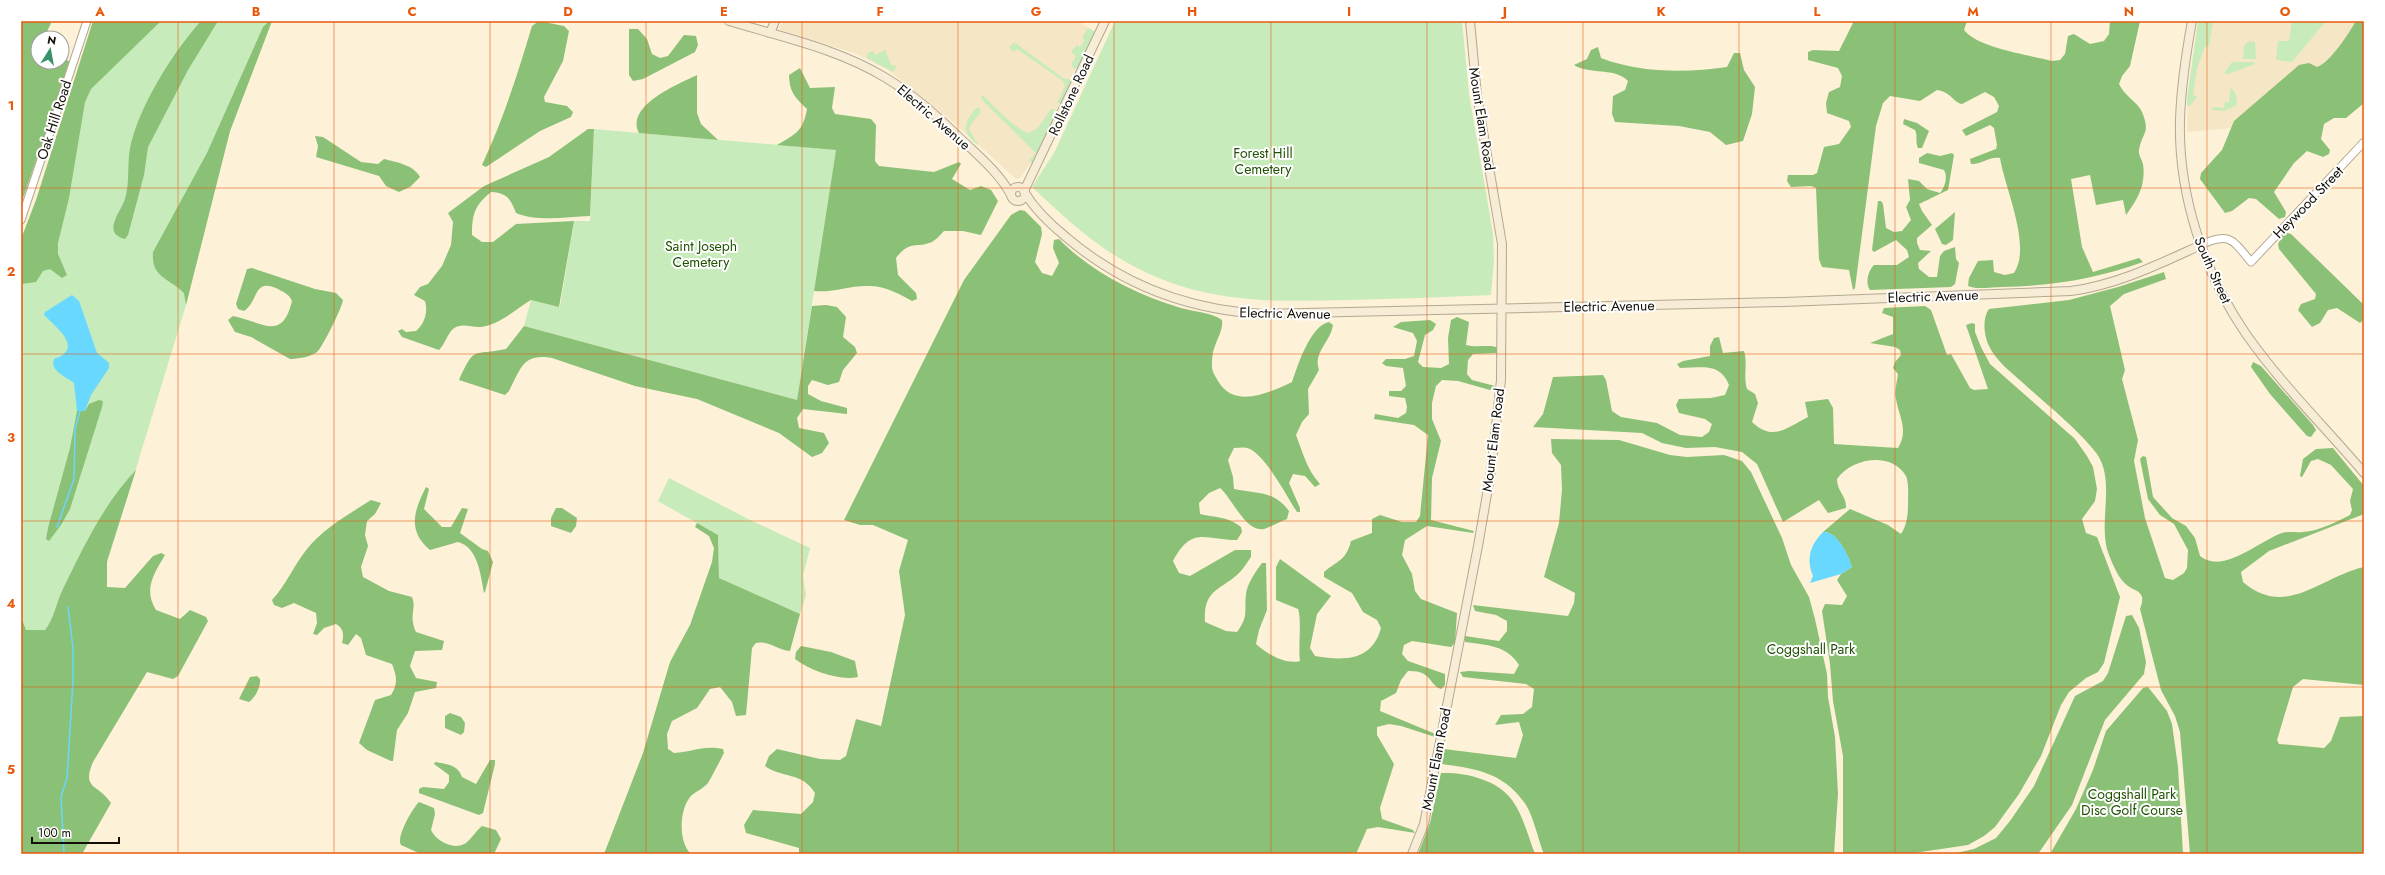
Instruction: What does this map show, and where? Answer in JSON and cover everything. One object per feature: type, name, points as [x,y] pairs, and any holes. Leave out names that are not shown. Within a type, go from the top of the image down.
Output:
[{"type":"main road","name":"Electric Avenue","points":[[730,21],[749,24],[770,33],[844,57],[885,77],[921,102],[1000,176],[1021,192],[1037,211],[1076,246],[1117,273],[1170,297],[1216,309],[1281,314],[1784,302],[2072,291],[2088,289],[2124,278],[2201,245]]},
{"type":"main road","points":[[770,33],[775,21]]},
{"type":"main road","name":"Rollstone Road","points":[[1021,192],[1046,150],[1105,21]]},
{"type":"main road","name":"Mount Elam Road","points":[[1412,854],[1424,824],[1491,471],[1501,380],[1501,308],[1504,271],[1502,244],[1477,96],[1470,21]]},
{"type":"main road","name":"South Street","points":[[2192,21],[2181,109],[2181,150],[2191,214],[2201,245],[2218,286],[2246,335],[2364,473]]},
{"type":"main road","name":"Electric Avenue","points":[[1000,176],[1011,195],[1016,200],[1021,192]]},
{"type":"street","name":"Oak Hill Road","points":[[21,220],[87,21]]},
{"type":"street","name":"Heywood Street","points":[[2201,245],[2218,237],[2228,238],[2238,245],[2251,262],[2364,142]]},
{"type":"shaded area","points":[[785,21],[1078,21],[1095,32],[1078,69],[1075,69],[1070,79],[1071,82],[1062,103],[1059,104],[1039,151],[1021,177],[1016,179],[952,121],[888,70],[854,53],[780,30],[779,27]]},
{"type":"shaded area","points":[[2199,21],[2364,21],[2327,121],[2291,160],[2253,110],[2231,128],[2187,132],[2188,99]]},
{"type":"green space","points":[[21,21],[52,21],[48,30],[30,30],[30,70],[67,70],[21,204]]},
{"type":"green space","points":[[93,21],[161,21],[91,89],[85,102],[69,198],[58,243],[58,254],[67,275],[62,278],[50,269],[43,271],[36,282],[21,284],[21,239],[36,200]]},
{"type":"green space","points":[[143,21],[272,21],[230,131],[186,305],[86,632],[21,630],[21,270],[81,85]]},
{"type":"green space","points":[[201,21],[218,21],[188,70],[148,147],[144,175],[128,235],[125,239],[118,236],[114,232],[113,227],[127,193],[129,154],[134,132],[158,80],[179,48]]},
{"type":"green space","points":[[269,21],[272,21],[230,131],[186,305],[184,293],[162,277],[158,272],[153,261],[153,252],[207,153],[263,27]]},
{"type":"green space","points":[[539,21],[564,26],[569,31],[563,61],[544,97],[545,102],[567,106],[573,112],[571,117],[540,131],[486,167],[482,165],[510,96],[532,26]]},
{"type":"green space","name":"Forest Hill Cemetery","points":[[1115,21],[1462,21],[1469,94],[1493,234],[1494,260],[1491,295],[1319,301],[1234,298],[1181,286],[1153,276],[1100,246],[1076,227],[1032,187],[1055,151]]},
{"type":"green space","points":[[1854,21],[1967,21],[1964,30],[1980,42],[2005,50],[2052,61],[2060,60],[2065,54],[2068,36],[2074,34],[2090,44],[2104,41],[2109,34],[2110,21],[2140,21],[2130,66],[2122,76],[2119,84],[2125,93],[2140,108],[2145,119],[2146,129],[2140,144],[2139,152],[2144,172],[2140,191],[2126,215],[2123,200],[2096,205],[2090,175],[2071,179],[2082,247],[2093,272],[2139,258],[2143,262],[2108,273],[2056,283],[1985,288],[1968,286],[1969,278],[1978,261],[1993,260],[1994,272],[2005,275],[2014,273],[2019,262],[2019,233],[2000,158],[1992,158],[1975,164],[1971,164],[1970,159],[1996,149],[1997,145],[1994,128],[1990,125],[1966,136],[1962,130],[1997,112],[1999,106],[1994,97],[1985,92],[1962,104],[1958,103],[1946,93],[1937,90],[1920,101],[1890,96],[1883,103],[1876,126],[1855,288],[1853,290],[1849,270],[1822,267],[1819,259],[1816,188],[1811,186],[1791,187],[1787,181],[1788,175],[1813,175],[1817,173],[1824,147],[1839,144],[1851,127],[1849,121],[1827,113],[1826,103],[1829,92],[1840,87],[1842,76],[1838,68],[1808,60],[1808,52],[1813,50],[1839,51]]},
{"type":"green space","points":[[2198,21],[2213,21],[2209,46],[2205,47],[2197,68],[2193,95],[2197,97],[2190,106],[2187,105],[2187,98]]},
{"type":"green space","points":[[2292,21],[2326,21],[2292,62],[2276,60],[2278,41],[2289,41]]},
{"type":"green space","points":[[2356,21],[2364,21],[2364,103],[2346,118],[2334,118],[2324,124],[2321,139],[2330,150],[2329,154],[2323,157],[2307,151],[2294,163],[2274,192],[2286,212],[2285,217],[2279,219],[2256,199],[2249,198],[2232,211],[2225,213],[2200,179],[2201,173],[2222,150],[2234,121],[2299,65],[2309,63],[2317,67],[2328,60],[2339,47]]},
{"type":"green space","points":[[1088,28],[1095,32],[1078,68],[1075,69],[1071,65],[1076,56],[1071,52],[1077,45],[1080,47],[1085,40],[1082,38]]},
{"type":"green space","points":[[629,29],[638,29],[647,39],[652,54],[660,58],[668,56],[684,35],[696,36],[698,45],[695,52],[643,79],[633,81],[629,75]]},
{"type":"green space","points":[[2250,41],[2255,42],[2256,59],[2243,59],[2244,45]]},
{"type":"green space","points":[[1014,42],[1063,78],[1071,80],[1062,103],[1057,103],[1065,86],[1063,81],[1017,49],[1014,52],[1009,48]]},
{"type":"green space","points":[[1598,47],[1601,58],[1616,63],[1647,69],[1680,71],[1727,67],[1734,53],[1740,53],[1744,70],[1755,87],[1752,114],[1743,141],[1726,145],[1710,132],[1679,126],[1615,122],[1612,114],[1613,96],[1625,90],[1628,81],[1616,74],[1587,70],[1574,65],[1587,59],[1591,50]]},
{"type":"green space","points":[[885,50],[892,66],[897,65],[893,72],[867,58],[868,53],[873,51],[875,55]]},
{"type":"green space","points":[[2232,62],[2254,62],[2255,64],[2229,74],[2224,73]]},
{"type":"green space","points":[[800,68],[810,88],[835,87],[832,108],[835,114],[871,119],[876,125],[875,161],[879,166],[934,172],[959,162],[961,164],[952,179],[970,190],[981,186],[991,190],[998,201],[981,235],[963,231],[944,231],[932,242],[906,248],[896,258],[898,275],[916,293],[917,299],[912,301],[890,290],[872,286],[814,291],[836,150],[777,145],[798,131],[805,116],[807,109],[794,94],[789,81],[789,75]]},
{"type":"green space","points":[[697,75],[697,113],[701,124],[718,140],[639,133],[637,123],[640,113],[646,105],[667,90]]},
{"type":"green space","points":[[2231,87],[2236,94],[2237,105],[2224,111],[2213,110],[2212,107],[2224,108],[2225,102],[2229,102]]},
{"type":"green space","points":[[983,95],[1011,122],[1028,133],[1037,129],[1051,109],[1054,109],[1057,115],[1032,163],[1029,160],[1036,153],[983,101],[981,97]]},
{"type":"green space","points":[[976,108],[979,108],[981,112],[971,124],[969,130],[979,146],[969,137],[966,128],[968,119]]},
{"type":"green space","points":[[1904,119],[1917,123],[1929,131],[1922,148],[1918,148],[1915,130],[1903,124]]},
{"type":"green space","points":[[588,129],[594,129],[590,216],[543,218],[524,216],[516,213],[507,197],[491,192],[481,201],[476,210],[473,221],[472,235],[482,242],[493,242],[516,224],[574,221],[559,307],[531,300],[495,323],[481,327],[456,327],[451,331],[439,350],[402,337],[398,331],[402,329],[406,332],[416,331],[422,324],[425,317],[425,301],[414,295],[420,287],[428,284],[442,266],[451,245],[453,222],[448,213],[484,186],[549,157]]},
{"type":"green space","name":"Saint Joseph Cemetery","points":[[594,129],[836,150],[797,400],[524,326],[531,300],[560,307],[574,221],[590,221]]},
{"type":"green space","points":[[315,136],[323,137],[361,162],[378,164],[384,159],[394,161],[414,170],[420,177],[410,187],[399,192],[386,186],[379,176],[316,157],[318,146]]},
{"type":"green space","points":[[1927,153],[1940,156],[1952,153],[1954,155],[1948,190],[1919,204],[1932,225],[1917,238],[1917,243],[1920,250],[1931,251],[1918,263],[1919,269],[1929,277],[1937,277],[1940,256],[1944,251],[1955,247],[1956,259],[1959,263],[1955,284],[1951,287],[1870,290],[1868,287],[1868,277],[1870,270],[1874,265],[1897,265],[1909,257],[1907,250],[1896,240],[1874,252],[1872,250],[1878,201],[1881,201],[1883,204],[1886,228],[1894,232],[1902,231],[1911,220],[1906,207],[1910,200],[1908,179],[1919,181],[1927,189],[1940,193],[1945,185],[1946,176],[1944,170],[1919,163],[1919,158]]},
{"type":"green space","points":[[1020,210],[1025,211],[1041,227],[1042,234],[1035,262],[1042,273],[1052,276],[1059,263],[1053,248],[1054,240],[1059,239],[1085,262],[1132,289],[1164,303],[1207,314],[1222,320],[1221,330],[1213,351],[1212,369],[1213,373],[1225,390],[1233,395],[1242,397],[1263,394],[1292,382],[1301,357],[1316,331],[1322,325],[1329,322],[1333,325],[1329,337],[1318,358],[1319,370],[1308,389],[1309,414],[1302,422],[1296,435],[1303,455],[1312,473],[1320,484],[1315,487],[1305,476],[1293,474],[1289,483],[1300,508],[1300,512],[1297,512],[1275,476],[1261,458],[1254,451],[1247,448],[1234,448],[1228,460],[1233,477],[1234,489],[1264,494],[1277,499],[1289,511],[1287,519],[1264,529],[1257,529],[1245,520],[1220,488],[1209,493],[1199,503],[1200,514],[1226,519],[1236,523],[1241,527],[1242,532],[1237,540],[1208,537],[1193,539],[1180,550],[1173,561],[1179,573],[1190,576],[1235,550],[1251,550],[1251,557],[1241,570],[1210,596],[1205,611],[1205,622],[1226,631],[1237,632],[1245,618],[1246,594],[1248,586],[1262,563],[1266,563],[1267,610],[1259,630],[1256,644],[1271,655],[1282,660],[1294,662],[1300,661],[1300,619],[1298,609],[1276,600],[1276,567],[1280,559],[1331,596],[1317,614],[1310,648],[1315,656],[1326,658],[1347,658],[1356,656],[1364,653],[1371,647],[1377,639],[1381,628],[1377,620],[1363,612],[1352,593],[1324,577],[1324,572],[1341,560],[1347,553],[1351,541],[1372,533],[1372,519],[1380,515],[1402,522],[1416,522],[1420,516],[1428,435],[1414,425],[1374,419],[1375,414],[1398,418],[1406,413],[1407,407],[1405,398],[1389,396],[1389,391],[1401,391],[1406,386],[1403,368],[1386,366],[1382,363],[1386,359],[1405,359],[1414,356],[1417,341],[1413,333],[1393,327],[1401,322],[1430,320],[1436,324],[1433,330],[1425,335],[1418,362],[1423,367],[1441,368],[1449,364],[1448,338],[1451,320],[1457,317],[1469,322],[1466,345],[1491,346],[1499,348],[1498,353],[1473,354],[1468,360],[1467,374],[1472,380],[1495,386],[1490,390],[1458,381],[1442,380],[1436,386],[1432,403],[1432,419],[1441,441],[1432,478],[1431,520],[1474,531],[1473,533],[1427,526],[1405,540],[1402,555],[1412,574],[1415,591],[1421,599],[1457,613],[1455,643],[1451,647],[1412,641],[1404,645],[1402,654],[1408,661],[1445,674],[1445,685],[1441,689],[1437,687],[1426,675],[1416,671],[1408,671],[1401,680],[1396,693],[1381,701],[1380,711],[1438,735],[1435,737],[1401,726],[1389,724],[1377,727],[1377,735],[1394,764],[1380,808],[1382,819],[1413,830],[1415,833],[1378,827],[1367,829],[1356,854],[799,854],[799,848],[746,833],[744,825],[753,810],[801,814],[813,802],[815,793],[804,781],[778,773],[765,766],[769,756],[777,749],[820,759],[840,760],[846,756],[856,719],[881,726],[905,615],[899,571],[908,540],[873,525],[860,525],[844,520],[964,280],[1011,215]]},
{"type":"green space","points":[[1955,212],[1953,240],[1946,245],[1942,244],[1935,229]]},
{"type":"green space","points":[[2284,232],[2291,234],[2364,305],[2364,319],[2360,323],[2337,308],[2328,310],[2320,323],[2312,327],[2298,310],[2301,304],[2315,299],[2316,294],[2279,249],[2278,244]]},
{"type":"green space","points":[[252,268],[315,289],[336,293],[343,300],[332,328],[317,352],[297,359],[290,359],[251,337],[235,332],[228,320],[233,316],[262,325],[277,325],[283,321],[288,314],[292,301],[288,295],[278,289],[270,286],[264,286],[257,292],[249,307],[244,311],[238,309],[236,304],[247,269]]},
{"type":"green space","points":[[2164,272],[2166,279],[2124,294],[2110,306],[2125,370],[2122,379],[2138,440],[2134,461],[2145,518],[2165,578],[2173,580],[2184,573],[2187,568],[2188,550],[2174,524],[2160,515],[2148,499],[2140,459],[2143,456],[2146,457],[2153,497],[2172,518],[2186,526],[2195,538],[2200,556],[2209,561],[2219,562],[2230,559],[2241,555],[2282,533],[2315,530],[2350,515],[2352,510],[2350,501],[2353,489],[2331,465],[2318,459],[2311,461],[2302,477],[2300,476],[2303,459],[2316,449],[2333,448],[2364,486],[2364,514],[2269,551],[2241,572],[2243,582],[2259,592],[2274,597],[2289,596],[2303,592],[2348,572],[2364,567],[2364,685],[2303,679],[2293,687],[2277,740],[2279,744],[2324,748],[2331,741],[2340,717],[2364,716],[2364,854],[2190,854],[2180,732],[2175,716],[2161,690],[2140,609],[2142,597],[2140,593],[2128,586],[2122,580],[2109,555],[2105,528],[2105,473],[2101,460],[2093,449],[2059,414],[2000,361],[1987,342],[1985,317],[1989,309],[2069,300],[2118,287]]},
{"type":"green space","points":[[826,305],[837,307],[846,317],[843,337],[855,347],[857,353],[843,370],[839,382],[828,385],[812,380],[808,386],[808,394],[821,401],[847,408],[847,414],[803,409],[797,418],[799,428],[824,433],[829,443],[822,453],[812,457],[779,433],[697,399],[635,386],[552,358],[542,357],[529,360],[520,369],[509,391],[505,395],[459,380],[468,361],[472,357],[480,353],[506,349],[524,326],[797,400],[812,306]]},
{"type":"green space","points":[[1925,306],[1931,310],[1947,355],[1951,354],[1970,388],[1974,390],[1988,389],[1966,325],[1972,323],[1975,324],[1975,332],[1990,364],[2075,439],[2087,456],[2093,467],[2097,489],[2095,501],[2082,519],[2086,533],[2097,537],[2120,597],[2104,663],[2098,672],[2086,678],[2069,692],[2061,705],[2041,756],[2019,794],[1995,827],[1984,836],[1968,845],[1907,854],[1843,854],[1843,756],[1833,701],[1830,664],[1822,611],[1825,604],[1842,605],[1847,596],[1837,580],[1841,574],[1852,567],[1845,550],[1837,539],[1833,535],[1823,532],[1850,509],[1888,525],[1901,534],[1906,523],[1908,512],[1908,486],[1906,476],[1899,468],[1882,460],[1861,462],[1852,466],[1837,479],[1837,483],[1845,500],[1846,508],[1828,513],[1819,500],[1783,522],[1757,464],[1742,452],[1715,447],[1686,448],[1662,443],[1642,433],[1533,427],[1543,414],[1553,377],[1603,375],[1606,380],[1612,411],[1621,417],[1657,423],[1680,435],[1702,437],[1709,432],[1712,424],[1705,419],[1679,413],[1676,405],[1679,399],[1711,398],[1725,395],[1729,385],[1725,378],[1715,370],[1702,367],[1680,368],[1677,364],[1683,361],[1710,356],[1710,346],[1714,338],[1719,337],[1723,353],[1744,351],[1746,361],[1745,379],[1747,389],[1755,394],[1758,403],[1752,422],[1760,428],[1773,432],[1786,429],[1808,417],[1805,402],[1828,399],[1833,408],[1834,444],[1898,448],[1903,435],[1903,429],[1895,396],[1898,374],[1893,368],[1895,362],[1901,355],[1900,350],[1895,347],[1870,343],[1893,334],[1893,317],[1882,313],[1884,308]]},
{"type":"green space","points":[[2253,362],[2261,366],[2313,425],[2316,430],[2311,437],[2307,436],[2270,394],[2251,367]]},
{"type":"green space","points":[[99,400],[103,401],[102,407],[70,509],[61,525],[49,541],[46,539],[48,528],[70,448],[77,411],[85,411],[89,404]]},
{"type":"green space","name":"Coggshall Park","points":[[1551,439],[1619,440],[1670,455],[1687,457],[1724,455],[1742,461],[1751,472],[1782,538],[1791,565],[1809,597],[1827,674],[1828,697],[1835,737],[1838,794],[1834,854],[1544,854],[1533,820],[1527,807],[1516,792],[1507,784],[1497,778],[1477,770],[1442,764],[1444,749],[1516,758],[1523,735],[1519,722],[1495,725],[1501,715],[1523,714],[1532,707],[1534,689],[1526,684],[1463,677],[1460,672],[1469,671],[1514,674],[1519,665],[1508,653],[1495,647],[1465,642],[1465,636],[1499,641],[1507,631],[1507,621],[1496,615],[1475,611],[1473,605],[1568,616],[1574,603],[1575,593],[1544,577],[1559,523],[1562,490],[1561,465],[1552,453]]},
{"type":"green space","points":[[136,470],[107,561],[107,587],[125,588],[153,556],[161,553],[165,555],[154,575],[150,588],[150,595],[156,610],[180,619],[190,610],[206,617],[208,621],[178,676],[173,679],[147,672],[93,762],[90,771],[90,782],[111,803],[82,854],[21,854],[21,617],[26,630],[45,630],[53,616],[62,591],[94,528],[124,483]]},
{"type":"green space","points":[[669,478],[750,520],[810,548],[803,576],[806,595],[800,614],[719,578],[718,535],[658,501]]},
{"type":"green space","points":[[426,487],[429,489],[424,509],[442,527],[451,527],[462,508],[468,509],[460,533],[482,549],[488,551],[493,562],[484,593],[477,563],[470,550],[465,545],[458,542],[430,550],[418,535],[415,528],[416,512]]},
{"type":"green space","points":[[371,500],[381,503],[375,514],[367,521],[365,535],[368,546],[361,567],[363,577],[389,591],[412,597],[414,605],[413,621],[416,632],[444,641],[442,650],[415,651],[410,666],[416,678],[437,682],[436,688],[415,692],[408,713],[397,730],[393,761],[367,750],[359,743],[375,700],[391,695],[395,687],[396,680],[392,664],[366,655],[361,638],[356,634],[348,645],[342,643],[343,632],[336,624],[324,628],[317,635],[313,634],[317,623],[316,613],[294,603],[282,608],[274,605],[272,600],[282,588],[302,555],[314,541],[337,522]]},
{"type":"green space","points":[[556,508],[562,508],[577,518],[576,526],[571,533],[551,526],[551,518]]},
{"type":"green space","points":[[697,523],[718,535],[719,578],[800,614],[790,651],[760,642],[756,643],[752,648],[746,715],[736,716],[732,702],[720,687],[710,689],[697,708],[672,721],[667,734],[668,749],[674,753],[703,748],[715,748],[723,749],[724,753],[708,783],[691,796],[684,809],[682,817],[682,834],[687,849],[691,854],[604,854],[643,753],[670,662],[690,625],[712,562],[714,548],[709,536],[695,527]]},
{"type":"green space","points":[[2132,615],[2139,628],[2146,662],[2144,674],[2105,720],[2072,805],[2038,854],[1952,854],[1974,849],[1996,838],[2010,821],[2034,786],[2075,696],[2103,681],[2108,673],[2126,616]]},
{"type":"green space","points":[[801,646],[831,652],[855,661],[858,677],[842,678],[825,674],[809,667],[795,659],[796,652]]},
{"type":"green space","points":[[257,676],[260,679],[260,685],[253,698],[249,702],[239,699],[250,677]]},
{"type":"green space","name":"Coggshall Park Disc Golf Course","points":[[2148,687],[2167,711],[2172,724],[2178,767],[2183,854],[2050,854],[2076,809],[2093,770],[2106,731],[2143,688]]},
{"type":"green space","points":[[450,713],[461,717],[465,723],[464,732],[461,735],[445,728],[445,716]]},
{"type":"green space","points":[[490,760],[495,760],[495,764],[483,813],[479,815],[419,793],[419,789],[423,787],[444,789],[449,782],[449,775],[434,764],[435,762],[448,764],[458,770],[462,777],[476,784]]},
{"type":"green space","points":[[1441,773],[1460,774],[1480,778],[1506,793],[1519,812],[1535,854],[1418,854],[1430,823]]},
{"type":"green space","points":[[419,802],[434,808],[435,814],[431,830],[437,838],[446,844],[456,846],[466,843],[482,826],[496,830],[501,839],[494,854],[421,854],[401,845],[400,841],[403,830],[409,817]]},
{"type":"water","points":[[72,295],[79,301],[97,353],[109,363],[109,368],[91,395],[85,411],[77,411],[74,383],[54,367],[54,359],[63,355],[67,350],[68,344],[66,338],[44,315],[45,312]]},
{"type":"water","points":[[1823,532],[1833,535],[1837,539],[1845,550],[1852,567],[1841,574],[1810,583],[1813,576],[1810,564],[1810,552],[1815,542]]},
{"type":"waterway","points":[[57,527],[74,479],[75,429],[80,411]]},
{"type":"waterway","points":[[64,854],[61,797],[67,778],[73,681],[73,648],[68,607]]}]
